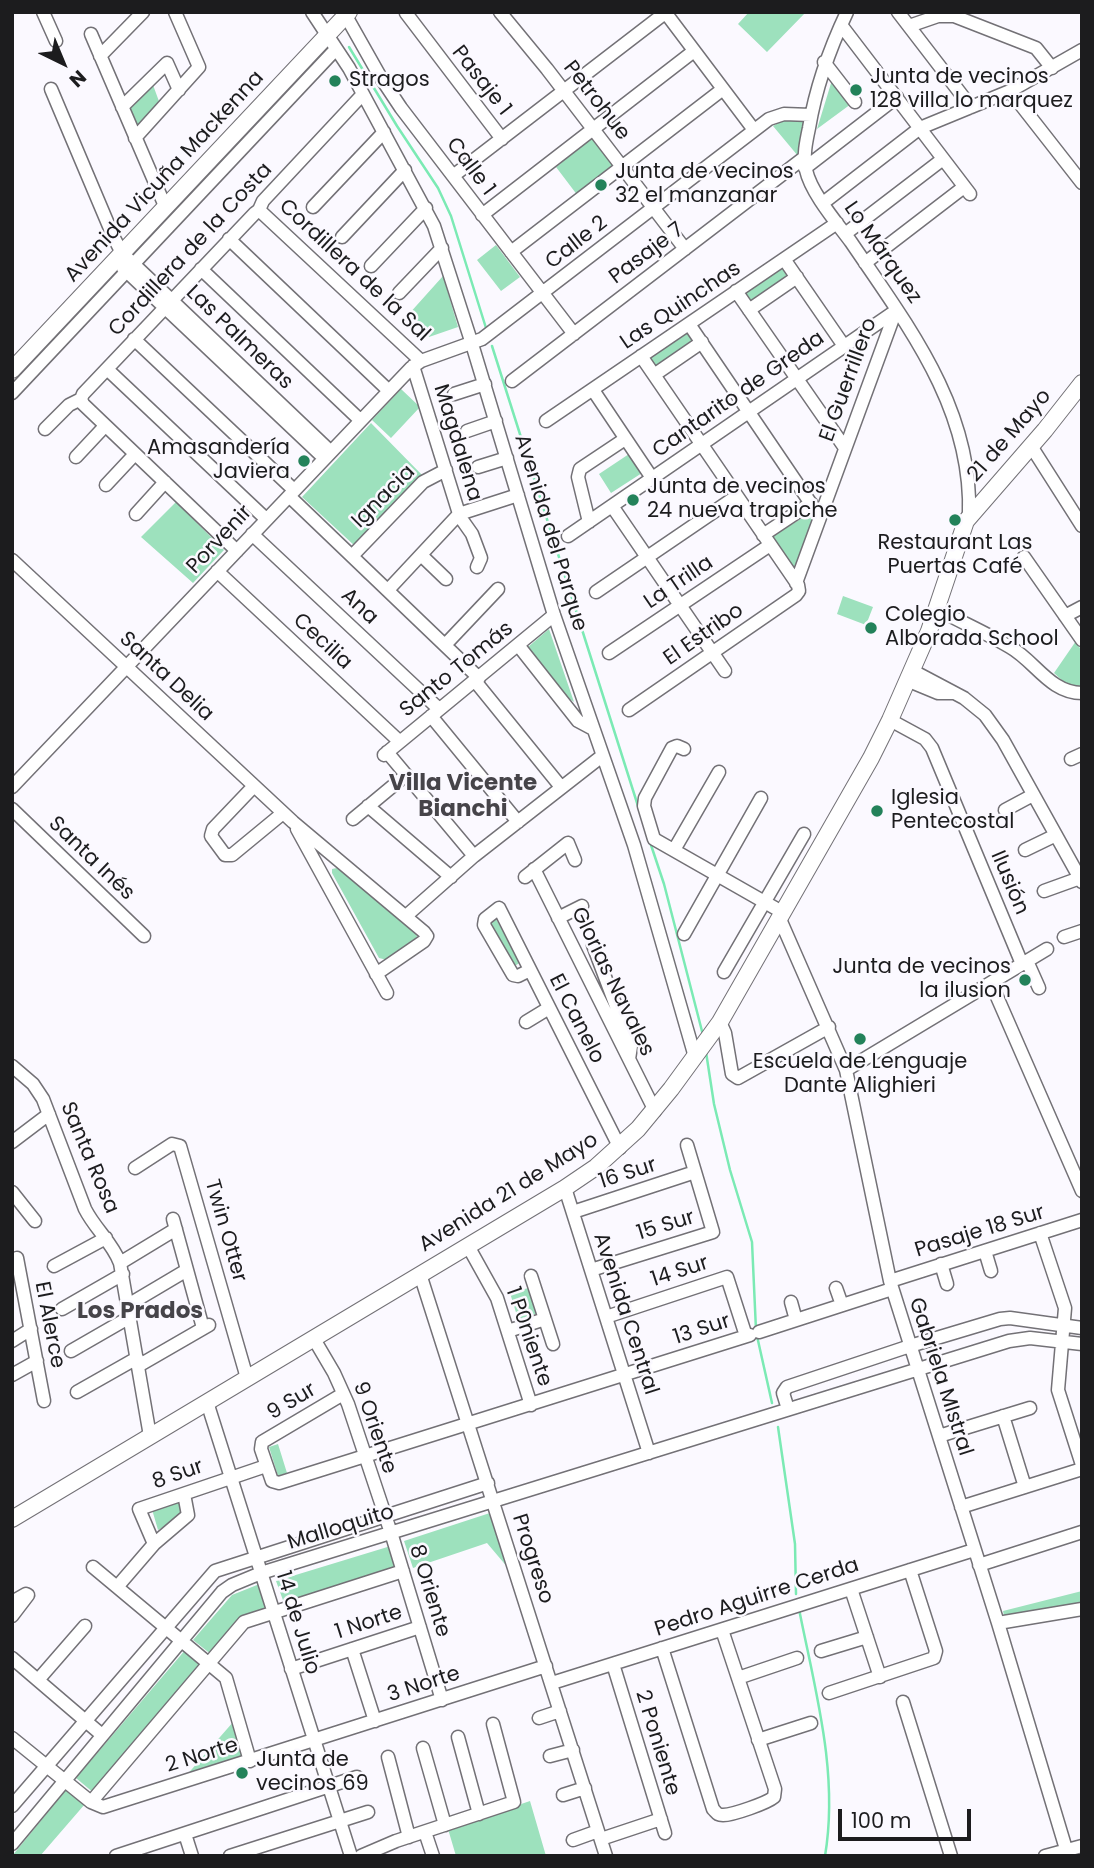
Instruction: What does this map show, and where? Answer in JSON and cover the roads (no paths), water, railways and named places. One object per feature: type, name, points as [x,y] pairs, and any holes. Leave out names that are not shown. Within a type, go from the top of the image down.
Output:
[{"type":"main road","name":"Avenida Vicuña Mackenna","points":[[12,370],[124,262],[165,206],[332,43],[347,14]]},
{"type":"main road","name":"21 de Mayo","points":[[969,515],[1031,446],[1082,383]]},
{"type":"main road","name":"Avenida 21 de Mayo","points":[[12,1519],[565,1188],[620,1147],[654,1111],[720,1022],[871,758],[911,676],[969,515]]},
{"type":"street","points":[[100,56],[142,12]]},
{"type":"street","points":[[135,138],[199,67],[175,12]]},
{"type":"street","points":[[12,393],[124,262],[332,43],[312,12]]},
{"type":"street","name":"Petrohue","points":[[500,12],[685,249]]},
{"type":"street","points":[[805,162],[811,115],[824,62],[847,12]]},
{"type":"street","points":[[898,12],[971,107]]},
{"type":"street","name":"Pasaje 1","points":[[406,13],[502,139]]},
{"type":"street","points":[[453,176],[665,13],[754,130]]},
{"type":"street","points":[[47,14],[56,41]]},
{"type":"street","name":"Calle 1","points":[[347,14],[389,92],[574,334]]},
{"type":"street","points":[[909,26],[938,16],[954,16],[1037,48],[1052,68]]},
{"type":"street","points":[[841,25],[967,190],[865,263]]},
{"type":"street","points":[[91,34],[165,206]]},
{"type":"street","name":"Avenida del Parque","points":[[332,43],[426,208],[442,248],[554,615],[701,1048]]},
{"type":"street","points":[[823,203],[920,128],[1010,91],[1082,50]]},
{"type":"street","points":[[482,215],[694,51]]},
{"type":"street","points":[[824,62],[855,102]]},
{"type":"street","points":[[122,107],[167,63],[178,90]]},
{"type":"street","points":[[51,89],[124,262]]},
{"type":"street","points":[[511,252],[723,89]]},
{"type":"street","points":[[1010,91],[1082,183]]},
{"type":"street","name":"Cordillera de la Costa","points":[[45,429],[69,405],[81,399],[134,339],[259,210],[262,201],[363,94]]},
{"type":"street","name":"Pasaje 7","points":[[512,382],[685,249],[897,97]]},
{"type":"street","name":"Calle 2","points":[[472,344],[543,294],[754,130],[779,115],[811,115]]},
{"type":"street","points":[[313,207],[384,132]]},
{"type":"street","name":"Las Quinchas","points":[[547,421],[784,259],[841,229],[943,159]]},
{"type":"street","name":"Lo Márquez","points":[[805,162],[813,187],[823,203],[927,357],[952,411],[968,472],[969,515]]},
{"type":"street","points":[[342,237],[405,170]]},
{"type":"street","points":[[371,266],[426,208]]},
{"type":"street","name":"Cordillera de la Sal","points":[[259,210],[417,363]]},
{"type":"street","points":[[229,239],[388,390]]},
{"type":"street","points":[[399,293],[442,248]]},
{"type":"street","points":[[784,259],[844,346]]},
{"type":"street","name":"Las Palmeras","points":[[124,262],[327,455]]},
{"type":"street","points":[[201,269],[360,420]]},
{"type":"street","name":"Las Quinchas","points":[[750,310],[797,277]]},
{"type":"street","points":[[736,291],[845,448]]},
{"type":"street","name":"Cantarito de Greda","points":[[568,536],[897,310]]},
{"type":"street","name":"El Guerrillero","points":[[798,587],[820,517],[890,322],[897,310]]},
{"type":"street","points":[[689,324],[820,517]]},
{"type":"street","points":[[134,339],[445,645],[477,680],[561,788]]},
{"type":"street","name":"Las Quinchas","points":[[654,375],[702,342]]},
{"type":"street","name":"Porvenir","points":[[12,787],[388,390],[417,363],[472,344]]},
{"type":"street","points":[[641,356],[798,587]]},
{"type":"street","name":"Magdalena","points":[[417,363],[459,514],[475,538],[482,560],[477,567]]},
{"type":"street","points":[[107,369],[266,519]]},
{"type":"street","points":[[454,394],[485,384]]},
{"type":"street","points":[[593,390],[652,478]]},
{"type":"street","points":[[81,399],[105,426],[237,551]]},
{"type":"street","points":[[467,431],[496,421]]},
{"type":"street","points":[[76,457],[105,426]]},
{"type":"street","name":"Cantarito de Greda","points":[[589,522],[578,477],[580,469],[625,439]]},
{"type":"street","points":[[1031,446],[1082,526]]},
{"type":"street","points":[[107,485],[135,454]]},
{"type":"street","points":[[478,467],[507,458]]},
{"type":"street","name":"Ignacia","points":[[352,556],[423,482],[446,470]]},
{"type":"street","points":[[136,514],[165,482]]},
{"type":"street","points":[[388,590],[459,514],[518,495]]},
{"type":"street","points":[[596,592],[737,496]]},
{"type":"street","name":"La Trilla","points":[[609,653],[680,605],[767,540],[810,503]]},
{"type":"street","points":[[612,506],[725,671]]},
{"type":"street","name":"Ana","points":[[252,534],[435,713],[518,822]]},
{"type":"street","points":[[421,555],[446,579]]},
{"type":"street","points":[[1024,556],[1082,640]]},
{"type":"street","name":"Santa Delia","points":[[12,560],[288,818],[427,936],[424,941],[376,974]]},
{"type":"street","name":"Cecilia","points":[[217,571],[400,742]]},
{"type":"street","name":"El Estribo","points":[[629,710],[796,595],[798,587]]},
{"type":"street","points":[[445,645],[498,589]]},
{"type":"street","points":[[1065,616],[1082,607]]},
{"type":"street","points":[[937,609],[1012,648],[1064,690],[1082,693]]},
{"type":"street","name":"Santo Tomás","points":[[406,775],[385,754],[554,615]]},
{"type":"street","points":[[518,645],[578,721],[593,729]]},
{"type":"street","points":[[911,676],[938,693],[955,694],[976,706],[994,726],[1081,880],[1044,891]]},
{"type":"street","name":"Ilusión","points":[[890,720],[921,737],[932,748],[1024,962],[1039,988]]},
{"type":"street","points":[[684,750],[677,746],[672,748],[645,798],[644,806],[654,839],[764,902],[781,915]]},
{"type":"street","points":[[406,916],[474,856],[602,756]]},
{"type":"street","points":[[674,850],[719,772]]},
{"type":"street","points":[[353,819],[406,775],[474,856]]},
{"type":"street","points":[[254,786],[213,829],[211,836],[225,855],[232,855],[288,818],[387,993]]},
{"type":"street","points":[[1004,810],[1033,795]]},
{"type":"street","points":[[684,934],[761,798]]},
{"type":"street","points":[[368,806],[451,877]]},
{"type":"street","name":"Santa Inés","points":[[12,809],[144,936]]},
{"type":"street","points":[[724,972],[804,834]]},
{"type":"street","points":[[1025,850],[1056,835]]},
{"type":"street","name":"Glorias Navales","points":[[575,860],[568,843],[529,873],[558,918],[654,1111]]},
{"type":"street","points":[[319,870],[322,860],[327,856],[335,857]]},
{"type":"street","points":[[558,918],[582,906]]},
{"type":"street","name":"El Canelo","points":[[530,970],[518,976],[513,975],[484,925],[485,919],[499,908],[620,1147]]},
{"type":"street","name":"Gabriela MIstral","points":[[781,915],[846,1070],[891,1285],[1066,1849]]},
{"type":"street","points":[[1064,937],[1082,931]]},
{"type":"street","points":[[576,953],[597,943],[631,1046],[629,1059]]},
{"type":"street","points":[[846,1070],[1046,949]]},
{"type":"street","points":[[991,983],[1082,1191]]},
{"type":"street","points":[[526,1022],[549,1008]]},
{"type":"street","points":[[720,1022],[725,1033],[732,1074],[738,1077],[829,1027]]},
{"type":"street","name":"Santa Rosa","points":[[13,1069],[37,1089],[85,1209],[94,1226],[106,1237],[121,1269],[150,1436]]},
{"type":"street","points":[[12,1142],[49,1114]]},
{"type":"street","name":"Twin Otter","points":[[135,1168],[172,1144],[180,1146],[247,1378]]},
{"type":"street","points":[[687,1145],[695,1172]]},
{"type":"street","name":"16 Sur","points":[[573,1212],[695,1172]]},
{"type":"street","name":"15 Sur","points":[[591,1270],[713,1232],[695,1172]]},
{"type":"street","name":"Avenida Central","points":[[565,1188],[649,1453]]},
{"type":"street","points":[[12,1192],[35,1221]]},
{"type":"street","name":"Pasaje 18 Sur","points":[[842,1305],[941,1264],[1082,1220]]},
{"type":"street","points":[[62,1309],[121,1269],[174,1224],[206,1327],[77,1392]]},
{"type":"street","points":[[961,1507],[1082,1467],[1059,1393],[1065,1308],[1040,1233]]},
{"type":"street","points":[[54,1266],[106,1237]]},
{"type":"street","name":"1 P0niente","points":[[468,1246],[495,1294],[531,1405]]},
{"type":"street","points":[[985,1251],[991,1271]]},
{"type":"street","name":"El Alerce","points":[[17,1258],[16,1281],[31,1329],[44,1401]]},
{"type":"street","points":[[941,1264],[947,1284]]},
{"type":"street","points":[[71,1351],[187,1270]]},
{"type":"street","name":"Progreso","points":[[421,1274],[606,1856]]},
{"type":"street","points":[[531,1276],[553,1344]]},
{"type":"street","name":"14 Sur","points":[[606,1317],[727,1277],[751,1334]]},
{"type":"street","points":[[836,1288],[842,1305]]},
{"type":"street","points":[[791,1302],[796,1320]]},
{"type":"street","name":"13 Sur","points":[[266,1466],[270,1478],[279,1483],[625,1376],[842,1305]]},
{"type":"street","points":[[788,1409],[783,1393],[787,1387],[1005,1318],[1082,1328]]},
{"type":"street","points":[[508,1331],[545,1320]]},
{"type":"street","points":[[12,1341],[31,1329]]},
{"type":"street","name":"9 Oriente","points":[[314,1339],[343,1394],[391,1533]]},
{"type":"street","name":"Malloquito","points":[[12,1844],[222,1592],[232,1584],[1016,1339],[1082,1344]]},
{"type":"street","points":[[12,1375],[37,1361]]},
{"type":"street","name":"9 Sur","points":[[266,1466],[261,1449],[262,1442],[343,1394]]},
{"type":"street","name":"14 de Julio","points":[[207,1402],[327,1786],[352,1855]]},
{"type":"street","points":[[939,1436],[1030,1408]]},
{"type":"street","points":[[1003,1416],[1025,1487]]},
{"type":"street","name":"8 Sur","points":[[154,1544],[139,1509],[266,1466]]},
{"type":"street","points":[[12,1806],[215,1570],[488,1483]]},
{"type":"street","points":[[117,1587],[154,1544],[188,1515],[184,1494]]},
{"type":"street","points":[[979,1565],[1082,1532]]},
{"type":"street","name":"8 Oriente","points":[[391,1533],[442,1700]]},
{"type":"street","name":"Pedro Aguirre Cerda","points":[[552,1683],[974,1550]]},
{"type":"street","points":[[93,1567],[226,1678],[250,1761]]},
{"type":"street","points":[[829,1693],[930,1661],[936,1656],[910,1570]]},
{"type":"street","points":[[12,1738],[63,1781],[97,1804],[208,1663],[244,1622],[403,1571]]},
{"type":"street","points":[[851,1589],[880,1677]]},
{"type":"street","points":[[12,1602],[25,1594],[29,1595],[12,1616]]},
{"type":"street","points":[[998,1623],[1082,1609]]},
{"type":"street","points":[[38,1680],[85,1626]]},
{"type":"street","name":"1 Norte","points":[[291,1669],[420,1627]]},
{"type":"street","points":[[663,1648],[713,1809],[717,1814],[725,1815],[768,1802],[774,1797],[775,1789],[722,1630]]},
{"type":"street","points":[[821,1651],[867,1637]]},
{"type":"street","points":[[352,1649],[375,1721]]},
{"type":"street","points":[[12,1658],[102,1735]]},
{"type":"street","points":[[738,1678],[797,1658]]},
{"type":"street","name":"2 Poniente","points":[[613,1664],[665,1833]]},
{"type":"street","name":"3 Norte","points":[[313,1741],[546,1666]]},
{"type":"street","points":[[903,1702],[951,1856]]},
{"type":"street","points":[[539,1718],[560,1711]]},
{"type":"street","points":[[758,1740],[811,1723]]},
{"type":"street","points":[[352,1855],[389,1850],[410,1837],[514,1802],[493,1724]]},
{"type":"street","points":[[458,1737],[479,1814]]},
{"type":"street","name":"2 Norte","points":[[97,1804],[313,1741]]},
{"type":"street","points":[[423,1748],[445,1825]]},
{"type":"street","points":[[550,1756],[573,1750]]},
{"type":"street","points":[[388,1758],[410,1837]]},
{"type":"street","points":[[116,1856],[149,1851],[184,1834],[357,1777]]},
{"type":"street","points":[[563,1795],[585,1788]]},
{"type":"street","points":[[230,1856],[369,1812]]},
{"type":"street","points":[[573,1840],[661,1819]]},
{"type":"street","points":[[425,1832],[433,1856]]},
{"type":"street","points":[[184,1834],[192,1856]]},
{"type":"street","points":[[1045,1856],[1082,1846]]},
{"type":"waterway","points":[[349,47],[438,188],[451,216],[486,328]]},
{"type":"waterway","points":[[492,346],[638,806]]},
{"type":"waterway","points":[[650,842],[664,884],[703,1035]]},
{"type":"waterway","points":[[706,1052],[714,1104],[752,1242],[756,1330]]},
{"type":"waterway","points":[[757,1336],[772,1403]]},
{"type":"waterway","points":[[778,1427],[795,1544],[796,1594]]},
{"type":"waterway","points":[[799,1609],[818,1701],[827,1763],[829,1825],[825,1856]]},
{"type":"place","name":"Stragos","points":[[335,81]]},
{"type":"place","name":"Junta de vecinos 128 villa lo marquez","points":[[856,90]]},
{"type":"place","name":"Junta de vecinos 32 el manzanar","points":[[601,185]]},
{"type":"place","name":"Amasandería Javiera","points":[[304,461]]},
{"type":"place","name":"Junta de vecinos 24 nueva trapiche","points":[[633,500]]},
{"type":"place","name":"Restaurant Las Puertas Café","points":[[955,520]]},
{"type":"place","name":"Colegio Alborada School","points":[[871,628]]},
{"type":"place","name":"Iglesia Pentecostal","points":[[877,811]]},
{"type":"place","name":"Junta de vecinos la ilusion","points":[[1025,980]]},
{"type":"place","name":"Escuela de Lenguaje Dante Alighieri","points":[[860,1039]]},
{"type":"place","name":"Junta de vecinos 69","points":[[242,1773]]},
{"type":"district","name":"Villa Vicente Bianchi","points":[[463,797]]},
{"type":"district","name":"Los Prados","points":[[140,1312]]}]
